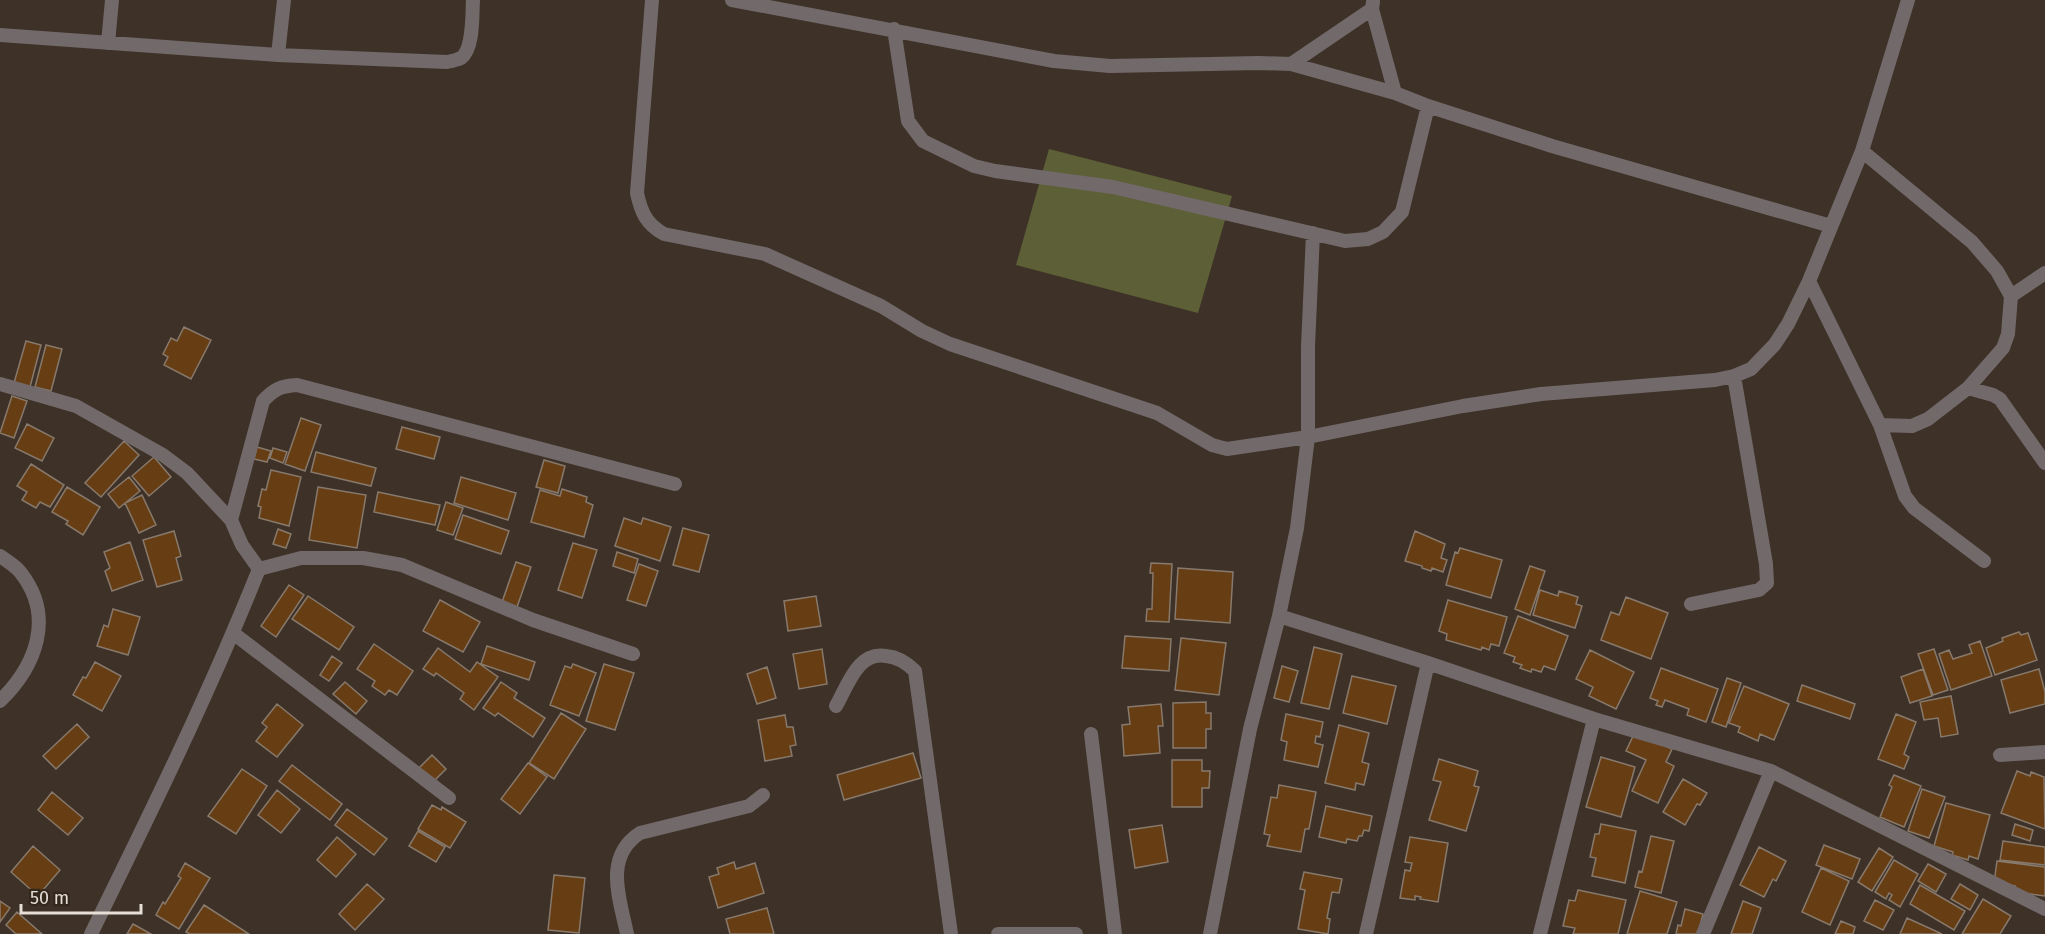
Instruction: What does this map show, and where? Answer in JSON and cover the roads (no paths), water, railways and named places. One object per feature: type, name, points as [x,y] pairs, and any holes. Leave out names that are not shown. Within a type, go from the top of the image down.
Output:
[{"type":"street","points":[[108,43],[112,0]]},
{"type":"street","points":[[278,55],[284,0]]},
{"type":"street","points":[[0,35],[278,55],[447,62],[464,56],[470,38],[473,0]]},
{"type":"street","points":[[652,0],[637,193],[646,221],[653,228],[664,234],[765,254],[881,306],[922,331],[950,344],[1157,413],[1212,445],[1227,449],[1308,437],[1463,406],[1541,394],[1715,380],[1751,369],[1775,344],[1788,324],[1809,281],[1862,151],[1908,0]]},
{"type":"street","points":[[732,0],[1054,61],[1110,66],[1291,64],[1395,93],[1428,106],[1564,149],[1831,226]]},
{"type":"street","points":[[1291,64],[1372,5],[1395,93]]},
{"type":"street","points":[[894,29],[908,121],[923,141],[975,166],[995,171],[1113,187],[1345,241],[1368,239],[1383,232],[1402,212],[1428,106]]},
{"type":"street","points":[[1862,151],[1972,242],[1997,271],[2011,296],[2008,334],[2003,348],[1968,388],[1928,419],[1912,426],[1880,425]]},
{"type":"street","points":[[1210,934],[1250,729],[1279,616],[1297,528],[1308,437],[1308,347],[1313,233]]},
{"type":"street","points":[[2011,296],[2045,273]]},
{"type":"street","points":[[1809,281],[1880,425],[1905,496],[1914,508],[1984,561]]},
{"type":"street","points":[[1691,604],[1759,590],[1767,583],[1766,564],[1734,376]]},
{"type":"street","points":[[0,384],[76,406],[153,449],[187,473],[231,520],[242,545],[259,569]]},
{"type":"street","points":[[231,520],[263,401],[273,390],[283,386],[297,385],[675,484]]},
{"type":"street","points":[[1968,388],[2000,399],[2045,463]]},
{"type":"street","points":[[0,556],[20,571],[34,593],[40,624],[32,657],[15,686],[0,701]]},
{"type":"street","points":[[259,569],[301,558],[363,558],[402,565],[533,620],[633,654]]},
{"type":"street","points":[[91,934],[173,767],[259,569]]},
{"type":"street","points":[[1279,616],[1594,719],[1771,771],[2045,909]]},
{"type":"street","points":[[233,633],[449,798]]},
{"type":"street","points":[[836,706],[853,674],[863,661],[875,654],[890,656],[908,663],[915,671],[951,934]]},
{"type":"street","points":[[1366,934],[1428,663]]},
{"type":"street","points":[[1540,934],[1594,719]]},
{"type":"street","points":[[1091,734],[1116,934]]},
{"type":"street","points":[[2000,755],[2045,752]]},
{"type":"street","points":[[1703,934],[1771,771]]},
{"type":"street","points":[[627,934],[616,873],[617,864],[628,840],[640,833],[749,806],[763,795]]},
{"type":"street","points":[[998,934],[1076,934]]}]
